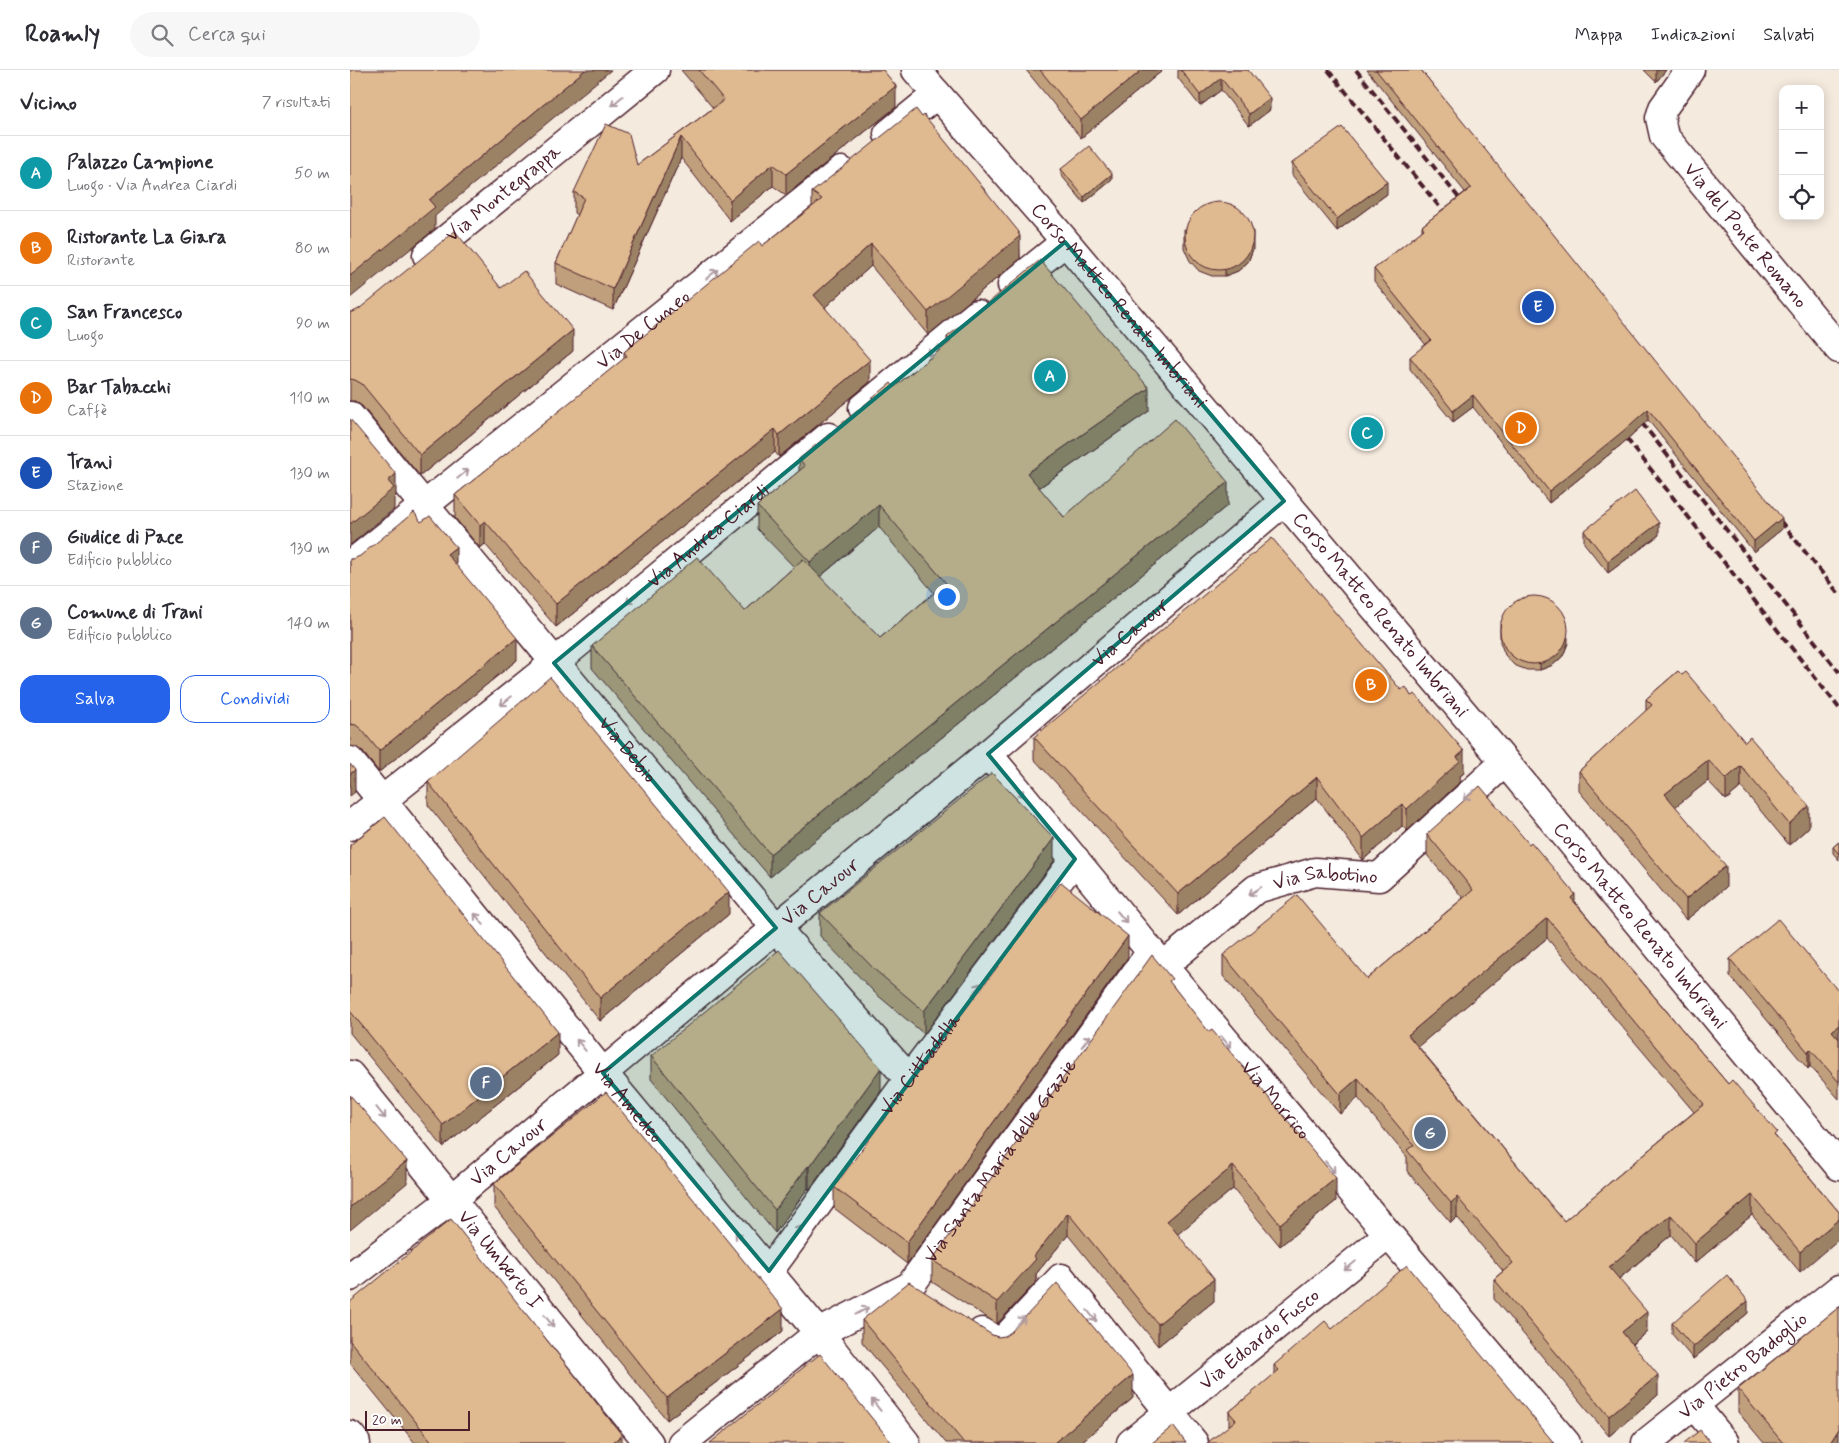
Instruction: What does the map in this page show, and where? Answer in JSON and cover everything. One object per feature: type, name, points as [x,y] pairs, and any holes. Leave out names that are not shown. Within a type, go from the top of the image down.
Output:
[{"type":"street","name":"Via Montegrappa","points":[[411,268],[655,70]]},
{"type":"street","name":"Corso Matteo Renato Imbriani","points":[[916,70],[1065,242],[1505,762],[1839,1166]]},
{"type":"street","name":"Via del Ponte Romano","points":[[1690,70],[1663,108],[1660,118],[1664,136],[1839,349]]},
{"type":"street","name":"Via De Cuneo","points":[[350,565],[937,94]]},
{"type":"street","name":"Via Andrea Ciardi","points":[[350,826],[554,663],[1065,242]]},
{"type":"street","name":"Via Bebio","points":[[350,416],[776,928],[909,1079]]},
{"type":"street","name":"Via Cavour","points":[[350,1277],[451,1200],[776,928],[988,754],[1284,501]]},
{"type":"street","name":"Via Morrico","points":[[988,754],[1388,1236],[1566,1443]]},
{"type":"street","name":"Via Amedeo","points":[[350,760],[603,1073],[769,1271],[906,1443]]},
{"type":"street","name":"Via Sabotino","points":[[1157,959],[1256,888],[1315,872],[1379,878],[1505,762]]},
{"type":"street","name":"Via Cittadella","points":[[769,1271],[909,1079],[1075,859]]},
{"type":"street","name":"Via Santa Maria delle Grazie","points":[[682,1443],[819,1333],[910,1286],[1157,959]]},
{"type":"street","name":"Via Umberto I","points":[[350,1075],[649,1443]]},
{"type":"street","name":"Via Edoardo Fusco","points":[[1131,1443],[1388,1236]]},
{"type":"street","points":[[959,1317],[1000,1344],[1061,1278],[1194,1443]]},
{"type":"street","points":[[910,1286],[935,1302]]},
{"type":"street","name":"Via Pietro Badoglio","points":[[1646,1443],[1839,1289]]},
{"type":"street","points":[[1694,1405],[1725,1443]]},
{"type":"street","points":[[350,1435],[356,1443]]},
{"type":"highlighted area","points":[[1065,242],[1284,501],[988,754],[1075,859],[769,1271],[603,1073],[776,928],[554,663]]},
{"type":"building","points":[[350,70],[585,70],[429,200],[435,207],[350,276]]},
{"type":"building","points":[[699,70],[883,70],[896,86],[786,174],[773,164],[730,200],[681,137],[613,289],[556,263],[584,198],[574,192],[606,124],[629,134],[637,165],[724,100]]},
{"type":"building","points":[[1040,70],[1142,70],[1081,120]]},
{"type":"building","points":[[1181,70],[1248,70],[1270,98],[1249,114],[1221,78],[1200,95]]},
{"type":"building","points":[[1376,70],[1421,70],[1782,518],[1754,541],[1648,409],[1549,491],[1473,395],[1453,411],[1410,357],[1431,340],[1374,269],[1424,229],[1422,226],[1471,188]]},
{"type":"building","points":[[916,109],[922,117],[924,115],[1019,232],[1020,236],[928,312],[871,244],[814,295],[870,360],[779,435],[775,429],[556,604],[485,521],[480,525],[455,495],[627,356],[624,352],[759,241],[762,246],[822,199],[812,192]]},
{"type":"building","points":[[1342,127],[1387,182],[1337,219],[1292,163]]},
{"type":"building","points":[[1089,146],[1112,174],[1084,197],[1061,169]]},
{"type":"building","points":[[1212,202],[1226,202],[1238,207],[1248,217],[1253,229],[1253,243],[1248,255],[1238,265],[1226,270],[1212,270],[1200,265],[1190,255],[1185,243],[1185,229],[1190,217],[1200,207]]},
{"type":"building","points":[[455,231],[501,288],[524,271],[573,330],[420,455],[362,384],[350,379],[350,312],[359,309]]},
{"type":"building","points":[[1040,260],[1149,388],[1027,473],[1064,517],[1175,419],[1228,482],[770,854],[592,646],[697,557],[745,611],[803,559],[880,638],[946,583],[879,505],[810,562],[757,506],[805,466],[799,459],[891,383],[894,387],[951,341],[947,337]]},
{"type":"building","points":[[350,419],[396,474],[388,481],[394,488],[350,524]]},
{"type":"building","points":[[1635,491],[1659,523],[1608,561],[1584,531]]},
{"type":"building","points":[[414,512],[421,522],[430,516],[456,547],[447,554],[517,638],[379,751],[362,730],[356,725],[350,724],[350,559],[360,556]]},
{"type":"building","points":[[1272,538],[1401,690],[1406,687],[1411,696],[1415,694],[1464,751],[1457,757],[1460,761],[1407,809],[1402,804],[1363,838],[1317,777],[1178,894],[1034,737]]},
{"type":"building","points":[[1527,596],[1541,596],[1553,601],[1563,611],[1568,623],[1568,637],[1563,649],[1553,659],[1541,664],[1527,664],[1515,659],[1505,649],[1500,637],[1500,623],[1505,611],[1515,601]]},
{"type":"building","points":[[1678,671],[1682,675],[1686,672],[1745,742],[1750,737],[1809,806],[1789,824],[1741,766],[1726,779],[1708,760],[1665,794],[1726,866],[1686,899],[1579,771],[1652,705],[1646,699]]},
{"type":"building","points":[[550,677],[729,892],[600,998],[428,782]]},
{"type":"building","points":[[350,764],[355,770],[350,774]]},
{"type":"building","points":[[992,773],[1054,838],[924,1011],[875,970],[820,913]]},
{"type":"building","points":[[1480,786],[1529,844],[1531,842],[1575,894],[1571,898],[1728,1084],[1732,1080],[1777,1132],[1774,1135],[1839,1212],[1839,1219],[1800,1252],[1752,1195],[1695,1243],[1671,1215],[1609,1267],[1647,1312],[1622,1332],[1658,1375],[1609,1416],[1494,1279],[1513,1263],[1457,1197],[1451,1203],[1407,1150],[1414,1145],[1358,1078],[1340,1094],[1223,955],[1297,895],[1367,979],[1473,890],[1427,834]],"holes":[[[1547,918],[1704,1104],[1564,1221],[1408,1035]]]},
{"type":"building","points":[[385,817],[558,1032],[443,1125],[350,1011],[350,845]]},
{"type":"building","points":[[1839,842],[1839,854],[1833,847]]},
{"type":"building","points":[[1061,882],[1128,936],[907,1242],[834,1187]]},
{"type":"building","points":[[1778,919],[1839,992],[1839,1025],[1832,1031],[1839,1039],[1839,1082],[1810,1049],[1808,1052],[1730,959]]},
{"type":"building","points":[[779,950],[881,1068],[809,1167],[775,1210],[651,1056]]},
{"type":"building","points":[[1152,955],[1172,979],[1169,981],[1209,1032],[1212,1030],[1336,1178],[1280,1224],[1233,1166],[1167,1221],[1214,1279],[1158,1324],[1068,1213],[1034,1256],[1036,1259],[997,1302],[932,1260]]},
{"type":"building","points":[[606,1092],[783,1309],[667,1398],[494,1184]]},
{"type":"building","points":[[350,1095],[407,1161],[350,1207]]},
{"type":"building","points":[[451,1219],[622,1435],[612,1443],[433,1443],[350,1341],[350,1302]]},
{"type":"building","points":[[1407,1265],[1554,1443],[1207,1443],[1236,1420],[1229,1412],[1279,1370],[1274,1365],[1325,1321],[1332,1329]]},
{"type":"building","points":[[1727,1275],[1748,1301],[1693,1347],[1672,1323]]},
{"type":"building","points":[[909,1282],[998,1337],[1005,1336],[1011,1332],[1057,1283],[1133,1375],[1054,1443],[964,1443],[862,1320]]},
{"type":"building","points":[[1839,1307],[1839,1429],[1830,1443],[1783,1443],[1738,1389]]},
{"type":"building","points":[[820,1354],[892,1443],[710,1443]]},
{"type":"building","points":[[1173,1426],[1186,1443],[1152,1443]]},
{"type":"building","points":[[1700,1430],[1711,1443],[1684,1443]]},
{"type":"railway","points":[[1328,70],[1451,221]]},
{"type":"railway","points":[[1356,70],[1467,208]]},
{"type":"railway","points":[[1634,413],[1839,672]]},
{"type":"railway","points":[[1619,429],[1839,708]]},
{"type":"railway","points":[[1773,512],[1839,594]]},
{"type":"place","name":"Trani","points":[[1538,307]]},
{"type":"place","name":"Palazzo Campione","points":[[1050,376]]},
{"type":"place","name":"Bar Tabacchi","points":[[1521,428]]},
{"type":"place","name":"San Francesco","points":[[1367,433]]},
{"type":"place","name":"Ristorante La Giara","points":[[1371,685]]},
{"type":"place","name":"Giudice di Pace","points":[[486,1083]]},
{"type":"place","name":"Comune di Trani","points":[[1430,1133]]}]
